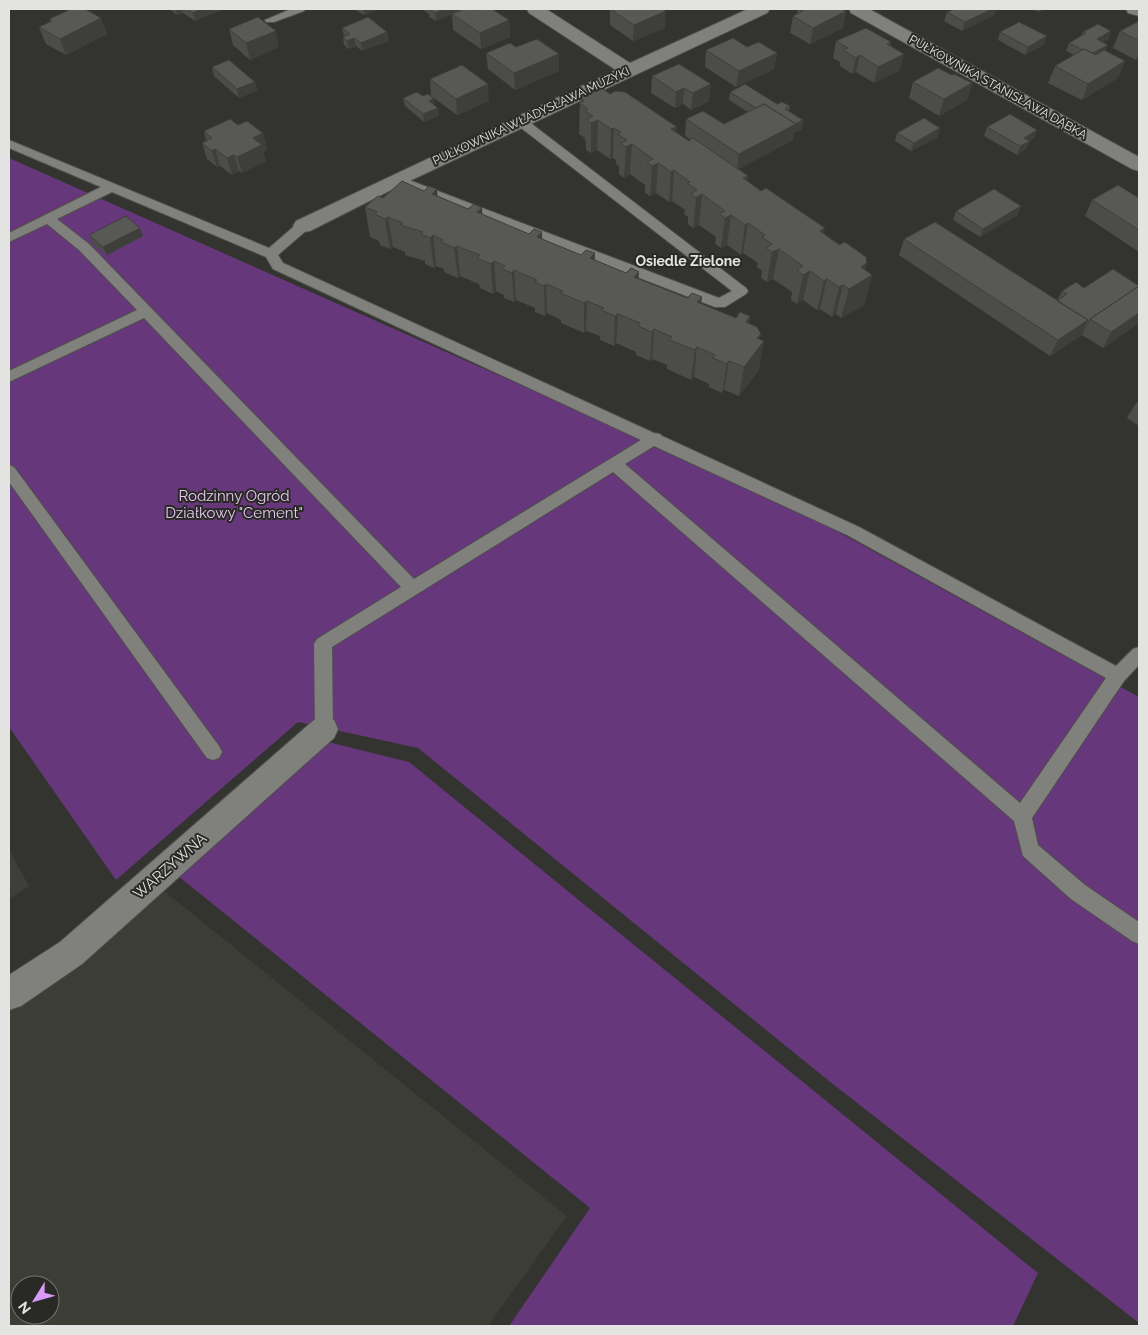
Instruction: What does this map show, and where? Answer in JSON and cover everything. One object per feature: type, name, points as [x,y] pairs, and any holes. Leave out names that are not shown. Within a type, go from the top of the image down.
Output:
[{"type":"street","points":[[535,9],[628,70]]},
{"type":"street","name":"PUŁKOWNIKA WŁADYSŁAWA MUZYKI","points":[[303,226],[520,121],[761,9]]},
{"type":"street","name":"PUŁKOWNIKA STANISŁAWA DĄBKA","points":[[857,9],[1139,165]]},
{"type":"street","points":[[1134,9],[1139,11]]},
{"type":"street","name":"WARZYWNA","points":[[9,994],[71,953],[324,729]]},
{"type":"lane","points":[[270,20],[300,9]]},
{"type":"lane","points":[[396,180],[720,304],[741,292],[520,121]]},
{"type":"lane","points":[[9,144],[272,254],[278,266],[655,438],[853,531],[1118,676]]},
{"type":"lane","points":[[9,238],[112,188]]},
{"type":"lane","points":[[48,219],[84,247],[413,589]]},
{"type":"lane","points":[[272,254],[303,226]]},
{"type":"lane","points":[[9,377],[146,312]]},
{"type":"lane","points":[[324,729],[323,644],[655,438]]},
{"type":"lane","points":[[614,464],[1022,816],[1030,850],[1078,892],[1139,934]]},
{"type":"lane","points":[[9,471],[213,752]]},
{"type":"lane","points":[[1022,816],[1118,676],[1139,654]]},
{"type":"shaded area","points":[[142,873],[567,1216],[488,1326],[9,1326],[9,977],[58,942]]},
{"type":"green space","name":"Rodzinny Ogród Działkowy \"Cement\"","points":[[9,158],[780,500],[1139,697],[1139,1323],[829,1081],[418,748],[298,722],[116,880],[9,727]]},
{"type":"green space","points":[[328,742],[409,762],[1038,1273],[1013,1326],[509,1326],[590,1208],[178,876]]},
{"type":"building","points":[[71,9],[85,9],[101,18],[60,39],[39,27],[52,21],[49,19]]},
{"type":"building","points":[[187,9],[202,9],[193,13]]},
{"type":"building","points":[[429,9],[444,9],[435,13]]},
{"type":"building","points":[[464,9],[492,9],[509,20],[480,33],[452,14]]},
{"type":"building","points":[[610,9],[662,9],[666,11],[634,25]]},
{"type":"building","points":[[798,9],[841,9],[846,11],[813,28],[793,16],[803,11]]},
{"type":"building","points":[[954,9],[992,9],[965,22],[947,12]]},
{"type":"building","points":[[258,17],[276,31],[246,43],[229,29]]},
{"type":"building","points":[[368,17],[387,32],[361,43],[354,38],[347,41],[343,37],[350,34],[342,28]]},
{"type":"building","points":[[1139,21],[1139,41],[1120,31]]},
{"type":"building","points":[[1019,22],[1047,36],[1028,47],[1000,32]]},
{"type":"building","points":[[1098,24],[1111,31],[1097,39],[1108,45],[1093,53],[1069,43],[1086,33],[1083,32]]},
{"type":"building","points":[[866,28],[891,42],[887,44],[904,54],[878,67],[860,55],[856,58],[843,50],[848,48],[836,41]]},
{"type":"building","points":[[733,38],[747,47],[759,42],[777,53],[739,71],[706,50]]},
{"type":"building","points":[[537,39],[559,54],[514,73],[486,53],[510,43],[516,47]]},
{"type":"building","points":[[1084,49],[1096,55],[1104,50],[1125,61],[1088,84],[1055,66]]},
{"type":"building","points":[[229,60],[255,82],[237,89],[212,67]]},
{"type":"building","points":[[679,64],[711,84],[693,93],[684,88],[676,92],[652,76]]},
{"type":"building","points":[[462,65],[488,84],[456,99],[430,79]]},
{"type":"building","points":[[938,68],[972,83],[944,99],[913,82]]},
{"type":"building","points":[[745,84],[777,104],[782,102],[790,106],[785,109],[803,120],[796,124],[764,104],[756,108],[730,92]]},
{"type":"building","points":[[602,88],[610,94],[615,91],[625,92],[677,127],[671,129],[689,141],[693,138],[748,176],[743,178],[761,191],[766,188],[825,228],[820,231],[839,245],[845,242],[866,257],[867,263],[861,267],[872,275],[849,289],[843,285],[839,287],[827,279],[824,281],[810,271],[803,275],[797,270],[803,266],[779,249],[772,252],[766,248],[772,244],[762,237],[765,235],[748,223],[745,225],[731,215],[725,218],[719,214],[725,211],[702,194],[696,198],[691,194],[697,190],[674,170],[671,172],[658,163],[652,166],[647,162],[653,159],[632,144],[626,147],[620,144],[627,140],[617,134],[621,132],[614,128],[611,129],[598,120],[591,123],[587,119],[593,116],[585,111],[588,109],[579,103],[584,101],[580,98]]},
{"type":"building","points":[[417,92],[423,96],[428,94],[434,99],[429,101],[438,108],[423,114],[403,98]]},
{"type":"building","points":[[764,104],[796,124],[739,154],[686,119],[703,111],[724,124]]},
{"type":"building","points":[[1010,114],[1037,130],[1024,138],[1030,141],[1020,146],[987,127]]},
{"type":"building","points":[[924,118],[940,128],[914,143],[897,133]]},
{"type":"building","points":[[230,119],[238,125],[247,121],[263,133],[253,138],[262,145],[237,157],[234,155],[227,158],[215,149],[212,151],[202,143],[212,138],[204,131]]},
{"type":"building","points":[[402,181],[424,191],[429,186],[437,189],[432,194],[468,209],[474,204],[482,208],[477,212],[529,234],[534,229],[542,232],[537,237],[581,255],[586,250],[595,253],[590,258],[626,273],[631,268],[639,272],[634,277],[687,298],[692,293],[702,297],[697,302],[736,318],[740,312],[750,316],[746,322],[757,327],[761,334],[757,338],[764,341],[744,367],[729,361],[727,364],[713,358],[715,355],[697,347],[695,350],[669,340],[672,337],[654,329],[652,332],[638,326],[640,323],[618,314],[615,316],[601,310],[604,308],[587,301],[584,303],[560,293],[563,291],[546,284],[544,286],[534,282],[537,280],[514,270],[512,273],[502,269],[505,266],[494,261],[491,264],[477,258],[480,255],[457,246],[454,248],[441,242],[443,240],[433,235],[430,238],[421,234],[423,232],[400,225],[403,223],[388,217],[385,219],[375,214],[377,212],[365,207],[378,196],[383,198]]},
{"type":"building","points":[[1118,185],[1139,198],[1139,230],[1092,200]]},
{"type":"building","points":[[994,189],[1021,206],[983,229],[956,211]]},
{"type":"building","points":[[126,216],[140,228],[103,247],[89,235]]},
{"type":"building","points":[[935,222],[1088,320],[1058,340],[904,239]]},
{"type":"building","points":[[1113,269],[1139,286],[1090,319],[1084,328],[1088,320],[1057,301],[1067,294],[1062,291],[1076,282],[1084,288]]},
{"type":"building","points":[[1139,286],[1139,313],[1111,332],[1090,319]]},
{"type":"district","name":"Osiedle Zielone","points":[[688,261]]}]
